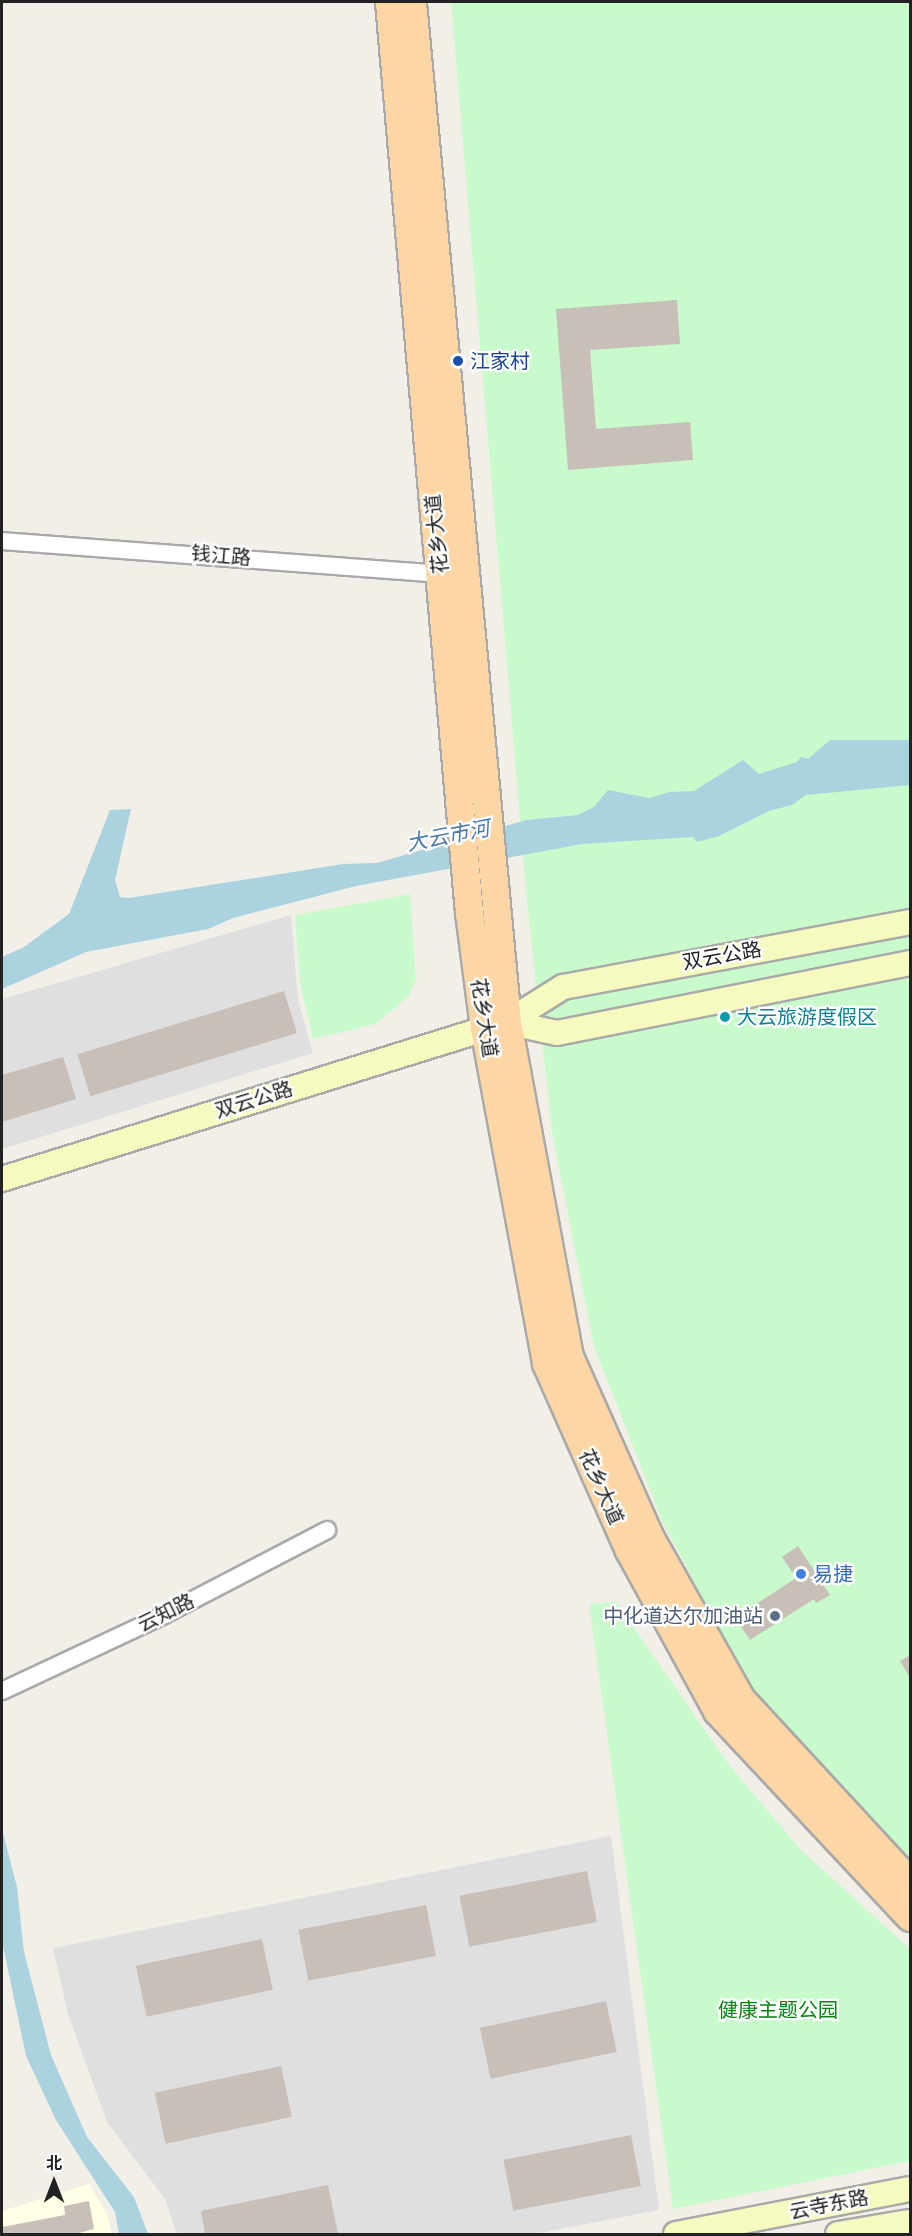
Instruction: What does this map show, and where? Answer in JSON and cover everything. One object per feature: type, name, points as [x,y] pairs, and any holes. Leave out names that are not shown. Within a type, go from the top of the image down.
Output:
[{"type":"main road","name":"花乡大道","points":[[389,2],[441,574],[465,876],[569,1356],[649,1536],[741,1699],[910,1882]]},
{"type":"main road","name":"花乡大道","points":[[412,2],[494,872],[496,1025],[546,1363],[629,1550],[717,1711],[910,1917]]},
{"type":"street","name":"钱江路","points":[[2,541],[441,574]]},
{"type":"street","name":"双云公路","points":[[2,1179],[496,1025],[563,987],[910,922]]},
{"type":"street","name":"双云公路","points":[[496,1025],[557,1033],[910,963]]},
{"type":"street","name":"云知路","points":[[2,1691],[164,1614],[327,1530]]},
{"type":"street","name":"云寺东路","points":[[680,2234],[910,2189]]},
{"type":"street","name":"云寺东路","points":[[838,2235],[910,2222]]},
{"type":"shaded area","points":[[291,915],[298,1000],[313,1053],[2,1149],[2,999]]},
{"type":"shaded area","points":[[611,1836],[659,2210],[534,2234],[177,2234],[165,2199],[107,2122],[68,2014],[53,1948]]},
{"type":"shaded area","points":[[89,2184],[107,2214],[112,2234],[2,2234],[2,2211]]},
{"type":"green space","name":"大云旅游度假区","points":[[451,2],[910,2],[910,1872],[798,1745],[746,1679],[663,1523],[594,1346],[552,1132],[527,902]]},
{"type":"green space","points":[[410,894],[416,980],[408,997],[375,1024],[313,1039],[300,983],[295,915]]},
{"type":"green space","name":"健康主题公园","points":[[616,1602],[727,1762],[800,1849],[910,1949],[910,2161],[673,2209],[589,1604]]},
{"type":"water","points":[[830,740],[910,740],[910,785],[806,795],[792,805],[769,811],[719,836],[697,842],[693,837],[582,844],[356,886],[233,918],[208,929],[86,952],[2,989],[2,957],[24,947],[69,914],[110,810],[131,809],[115,880],[120,897],[129,898],[343,864],[377,863],[526,820],[578,815],[594,807],[608,790],[649,798],[670,792],[694,791],[743,760],[759,774],[797,762],[801,757],[808,759]]},
{"type":"water","points":[[2,1829],[17,1887],[24,1952],[51,2055],[87,2137],[134,2197],[148,2234],[119,2234],[115,2212],[56,2120],[26,2056],[2,1941]]},
{"type":"building","points":[[677,300],[680,344],[590,350],[596,429],[690,422],[693,460],[568,470],[556,309]]},
{"type":"building","points":[[284,991],[297,1033],[90,1096],[77,1054]]},
{"type":"building","points":[[63,1057],[76,1099],[2,1122],[2,1075]]},
{"type":"building","points":[[798,1546],[830,1595],[816,1603],[814,1599],[750,1640],[735,1618],[796,1578],[782,1557]]},
{"type":"building","points":[[910,1655],[910,1678],[900,1661]]},
{"type":"building","points":[[587,1871],[597,1922],[469,1947],[459,1896]]},
{"type":"building","points":[[426,1905],[436,1956],[308,1981],[298,1930]]},
{"type":"building","points":[[262,1939],[273,1990],[147,2017],[136,1966]]},
{"type":"building","points":[[606,2001],[617,2052],[491,2079],[480,2028]]},
{"type":"building","points":[[281,2066],[292,2117],[166,2144],[155,2093]]},
{"type":"building","points":[[631,2135],[641,2186],[513,2211],[503,2160]]},
{"type":"building","points":[[328,2185],[338,2234],[205,2234],[201,2211]]},
{"type":"building","points":[[89,2201],[94,2229],[75,2234],[2,2234],[2,2227],[65,2215],[64,2206]]},
{"type":"place","name":"江家村","points":[[458,361]]},
{"type":"place","name":"大云旅游度假区","points":[[725,1017]]},
{"type":"place","name":"易捷","points":[[801,1574]]},
{"type":"place","name":"中化道达尔加油站","points":[[775,1616]]},
{"type":"water label","name":"大云市河","points":[[448,836]]}]
